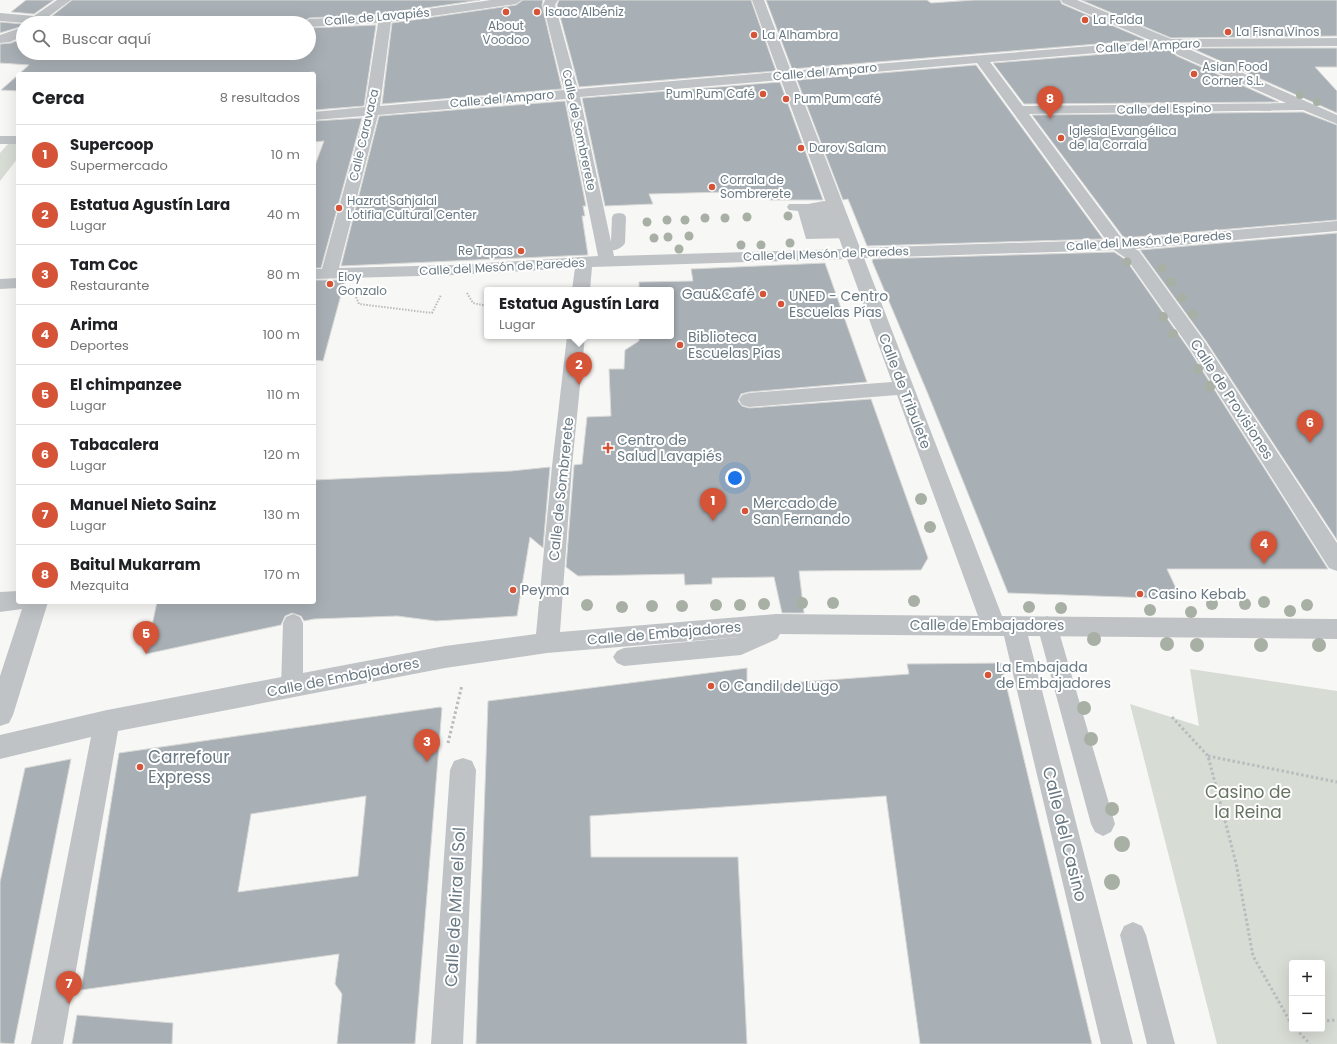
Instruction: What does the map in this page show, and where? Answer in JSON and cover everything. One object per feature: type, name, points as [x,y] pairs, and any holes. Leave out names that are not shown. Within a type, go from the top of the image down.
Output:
[{"type":"street","points":[[42,16],[65,0]]},
{"type":"street","name":"Calle de Lavapiés","points":[[316,23],[385,19],[516,0]]},
{"type":"street","name":"Calle de Sombrerete","points":[[552,0],[549,3],[549,6],[572,93],[606,255]]},
{"type":"street","name":"Calle de Tribulete","points":[[758,0],[904,388],[1003,625]]},
{"type":"street","points":[[1067,0],[1169,43],[1183,52],[1337,120]]},
{"type":"street","points":[[0,17],[16,19]]},
{"type":"street","name":"Calle Caravaca","points":[[321,274],[372,111],[385,19]]},
{"type":"street","points":[[0,39],[5,39],[16,34]]},
{"type":"street","name":"Calle del Amparo","points":[[316,116],[786,75],[895,63],[981,59],[1169,43],[1337,42]]},
{"type":"street","name":"Calle de Provisiones","points":[[981,59],[1118,245],[1133,255],[1198,346],[1337,562]]},
{"type":"street","name":"Calle del Espino","points":[[1020,110],[1307,107]]},
{"type":"street","points":[[0,140],[16,140]]},
{"type":"street","name":"Calle del Mesón de Paredes","points":[[321,274],[584,264],[606,255],[854,253],[1118,245],[1337,226]]},
{"type":"street","points":[[581,287],[584,264]]},
{"type":"street","points":[[0,284],[16,283]]},
{"type":"street","name":"Calle de Sombrerete","points":[[546,642],[562,466],[576,339]]},
{"type":"street","points":[[749,400],[904,388]]},
{"type":"street","points":[[0,602],[16,601]]},
{"type":"street","points":[[0,715],[35,604]]},
{"type":"street","name":"Calle de Embajadores","points":[[0,746],[108,722],[292,686],[445,657],[546,642],[776,624],[1047,625],[1337,629]]},
{"type":"street","name":"Calle del Casino","points":[[1003,625],[1117,1044]]},
{"type":"street","points":[[47,1044],[108,722]]},
{"type":"street","name":"Calle de Mira el Sol","points":[[447,1044],[463,770]]},
{"type":"lane","points":[[794,207],[804,207],[811,236],[823,235],[814,206],[819,205],[824,205],[833,235],[846,235]]},
{"type":"lane","points":[[606,255],[618,243],[619,217]]},
{"type":"lane","points":[[292,686],[293,623]]},
{"type":"lane","points":[[624,657],[741,646],[770,633],[776,624]]},
{"type":"lane","points":[[1047,625],[1103,824]]},
{"type":"lane","points":[[1133,935],[1161,1044]]},
{"type":"path","points":[[473,303],[484,305]]},
{"type":"path","points":[[359,304],[432,312]]},
{"type":"path","points":[[1172,717],[1208,756],[1236,863],[1253,956],[1289,1019]]},
{"type":"path","points":[[1208,756],[1337,782]]},
{"type":"path","points":[[1325,1021],[1337,1020]]},
{"type":"path","points":[[1299,1032],[1310,1044]]},
{"type":"green space","points":[[16,143],[16,161],[0,181],[0,153],[8,144]]},
{"type":"green space","name":"Casino de la Reina","points":[[1190,669],[1337,691],[1337,1044],[1217,1044],[1130,704],[1199,726]]},
{"type":"building","points":[[26,0],[54,0],[34,14],[11,12]]},
{"type":"building","points":[[72,0],[480,0],[385,14],[316,18],[316,16],[52,16]]},
{"type":"building","points":[[523,0],[543,0],[542,5],[562,89],[382,104],[392,23],[516,5]]},
{"type":"building","points":[[559,0],[751,0],[776,71],[579,87],[557,5]]},
{"type":"building","points":[[766,0],[927,0],[931,3],[974,0],[1060,0],[1062,4],[1146,40],[792,69]]},
{"type":"building","points":[[1081,0],[1337,0],[1337,36],[1171,38]]},
{"type":"building","points":[[0,22],[16,23],[16,28],[0,33]]},
{"type":"building","points":[[376,25],[364,106],[316,110],[316,72],[21,72],[29,65],[0,63],[0,44],[16,41],[16,60],[316,60],[316,28]]},
{"type":"building","points":[[1191,48],[1337,48],[1337,67],[1315,67],[1337,91],[1337,113]]},
{"type":"building","points":[[1167,49],[1177,56],[1279,102],[1024,104],[993,63]]},
{"type":"building","points":[[976,65],[1103,239],[867,246],[848,199],[843,200],[797,80]]},
{"type":"building","points":[[16,77],[16,91],[1,90]]},
{"type":"building","points":[[780,82],[823,200],[769,200],[766,191],[649,194],[653,204],[605,206],[582,98]]},
{"type":"building","points":[[565,101],[586,206],[583,206],[585,216],[582,216],[588,255],[341,266],[379,116]]},
{"type":"building","points":[[1303,112],[1337,125],[1337,220],[1124,238],[1032,115]]},
{"type":"building","points":[[362,118],[321,268],[316,268],[316,163],[324,141],[316,142],[316,121]]},
{"type":"building","points":[[1337,233],[1337,540],[1206,341],[1140,250]]},
{"type":"building","points":[[1114,252],[1126,260],[1190,351],[1328,569],[1167,569],[1181,599],[1008,593],[928,394],[872,261],[873,259]]},
{"type":"building","name":"Mercado de San Fernando","points":[[825,263],[867,382],[749,392],[741,394],[738,401],[742,406],[749,408],[871,399],[928,558],[921,570],[799,571],[804,613],[782,613],[774,577],[712,578],[712,584],[685,585],[684,574],[578,576],[566,567],[574,465],[582,464],[587,417],[611,416],[609,369],[624,369],[625,350],[639,341],[639,339],[674,339],[674,287],[639,287],[639,282],[693,281],[691,269]]},
{"type":"building","points":[[316,280],[345,280],[323,361],[316,360]]},
{"type":"building","points":[[550,467],[543,548],[530,537],[517,616],[436,621],[397,616],[314,619],[304,621],[301,616],[292,613],[285,616],[281,625],[146,654],[157,604],[316,604],[316,480],[511,471]]},
{"type":"building","points":[[1001,663],[1092,1044],[920,1044],[886,796],[590,816],[591,857],[738,857],[747,1044],[476,1044],[488,701],[747,668],[747,686],[909,674],[907,664]]},
{"type":"building","points":[[440,707],[442,708],[415,1044],[337,1044],[342,994],[335,984],[339,954],[81,990],[119,753]],"holes":[[[366,796],[358,876],[238,892],[251,814]]]},
{"type":"building","points":[[71,759],[14,1044],[0,1043],[0,882],[25,768]]},
{"type":"building","points":[[77,1015],[173,1023],[172,1044],[72,1044]]},
{"type":"place","name":"About Voodoo","points":[[506,12]]},
{"type":"place","name":"Isaac Albéniz","points":[[537,12]]},
{"type":"place","name":"La Falda","points":[[1085,20]]},
{"type":"place","name":"La Fisna Vinos","points":[[1228,32]]},
{"type":"place","name":"La Alhambra","points":[[754,35]]},
{"type":"place","name":"Asian Food Corner S.L.","points":[[1194,74]]},
{"type":"place","name":"Pum Pum Café","points":[[763,94]]},
{"type":"place","name":"Pum Pum café","points":[[786,99]]},
{"type":"place","name":"Baitul Mukarram","points":[[1050,119]]},
{"type":"place","name":"Iglesia Evangélica de la Corrala","points":[[1061,138]]},
{"type":"place","name":"Darov Salam","points":[[801,148]]},
{"type":"place","name":"Corrala de Sombrerete","points":[[712,187]]},
{"type":"place","name":"Hazrat Sahjalal Lotifia Cultural Center","points":[[339,208]]},
{"type":"place","name":"Re Tapas","points":[[521,251]]},
{"type":"place","name":"Eloy Gonzalo","points":[[330,284]]},
{"type":"place","name":"Gau&Café","points":[[763,294]]},
{"type":"place","name":"UNED - Centro Escuelas Pías","points":[[781,304]]},
{"type":"place","name":"Biblioteca Escuelas Pías","points":[[680,345]]},
{"type":"place","name":"Estatua Agustín Lara","points":[[579,385]]},
{"type":"place","name":"Tabacalera","points":[[1310,443]]},
{"type":"place","name":"Centro de Salud Lavapiés","points":[[608,448]]},
{"type":"place","name":"Mercado de San Fernando","points":[[745,511]]},
{"type":"place","name":"Supercoop","points":[[713,521]]},
{"type":"place","name":"Arima","points":[[1264,564]]},
{"type":"place","name":"Peyma","points":[[513,590]]},
{"type":"place","name":"Casino Kebab","points":[[1140,594]]},
{"type":"place","name":"El chimpanzee","points":[[146,654]]},
{"type":"place","name":"La Embajada de Embajadores","points":[[988,675]]},
{"type":"place","name":"O Candil de Lugo","points":[[711,686]]},
{"type":"place","name":"Tam Coc","points":[[427,762]]},
{"type":"place","name":"Carrefour Express","points":[[140,767]]},
{"type":"place","name":"Manuel Nieto Sainz","points":[[69,1004]]}]
